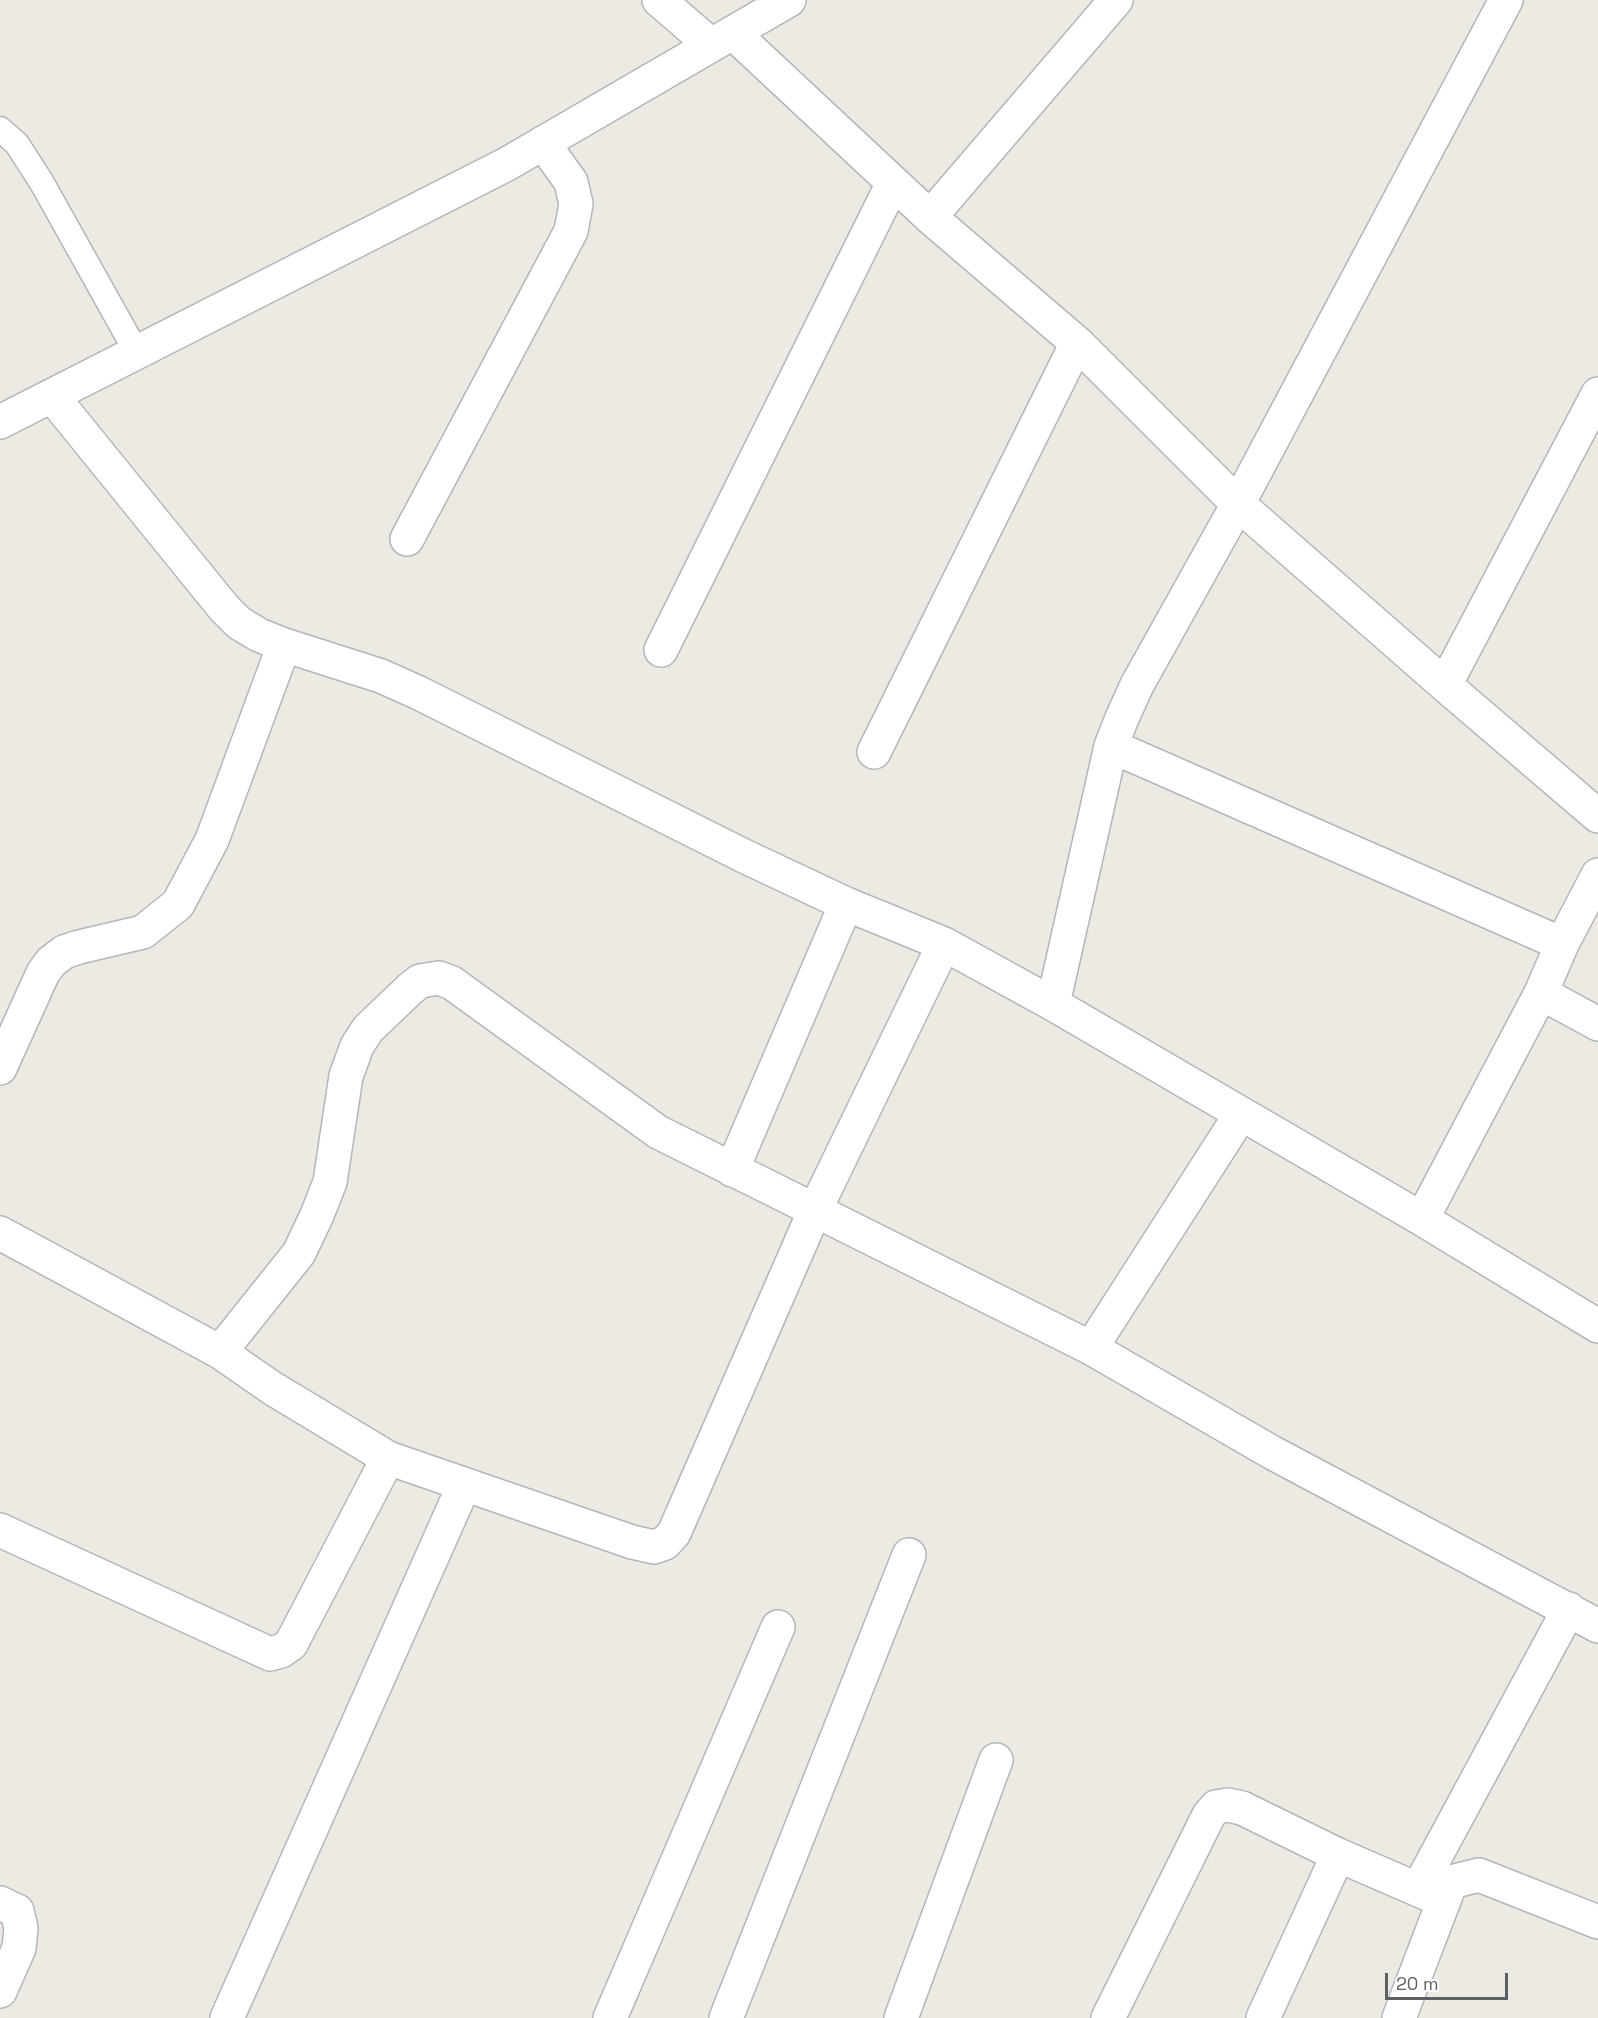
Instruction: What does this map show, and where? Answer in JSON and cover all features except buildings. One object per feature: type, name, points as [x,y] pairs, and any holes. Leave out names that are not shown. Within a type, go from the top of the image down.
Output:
[{"type":"street","points":[[659,0],[722,39],[893,183],[1077,343],[1238,504],[1598,816]]},
{"type":"street","points":[[0,422],[507,164],[789,0]]},
{"type":"street","points":[[930,217],[1116,0]]},
{"type":"street","points":[[1053,1004],[1111,746],[1137,685],[1238,504],[1506,0]]},
{"type":"street","points":[[407,539],[571,231],[576,204],[571,182],[543,143]]},
{"type":"street","points":[[662,650],[893,183]]},
{"type":"street","points":[[874,752],[1077,343]]},
{"type":"street","points":[[1445,685],[1598,394]]},
{"type":"street","points":[[52,396],[224,608],[239,622],[259,635],[381,676],[419,693],[744,856],[846,904],[944,944],[1053,1004],[1422,1219],[1598,1326]]},
{"type":"street","points":[[0,1068],[43,973],[51,962],[64,952],[79,947],[143,932],[178,904],[212,840],[284,645]]},
{"type":"street","points":[[1111,746],[1562,944]]},
{"type":"street","points":[[1422,1219],[1541,993],[1562,944],[1598,874]]},
{"type":"street","points":[[732,1170],[846,904]]},
{"type":"street","points":[[0,1233],[220,1352],[272,1388],[388,1458],[632,1542],[654,1547],[665,1543],[674,1533],[815,1210],[944,944]]},
{"type":"street","points":[[220,1352],[299,1253],[317,1215],[330,1182],[346,1076],[357,1046],[368,1029],[420,981],[439,978],[452,983],[658,1132],[1091,1348],[1273,1453],[1598,1626]]},
{"type":"street","points":[[1541,993],[1598,1024]]},
{"type":"street","points":[[1091,1348],[1241,1114]]},
{"type":"street","points":[[0,1530],[270,1654],[281,1651],[291,1644],[388,1458]]},
{"type":"street","points":[[227,2018],[464,1485]]},
{"type":"street","points":[[726,2018],[909,1555]]},
{"type":"street","points":[[1399,2018],[1431,1895],[1569,1609]]},
{"type":"street","points":[[610,2018],[778,1628]]},
{"type":"street","points":[[901,2018],[996,1760]]},
{"type":"street","points":[[1108,2018],[1209,1815],[1216,1807],[1228,1805],[1242,1808],[1338,1855],[1431,1895]]},
{"type":"street","points":[[1263,2018],[1338,1855]]},
{"type":"street","points":[[1431,1895],[1451,1882],[1479,1875],[1598,1922]]},
{"type":"street","points":[[0,1903],[17,1911],[21,1928],[19,1948],[0,1991]]},
{"type":"lane","points":[[0,129],[17,144],[42,183],[137,353]]}]
